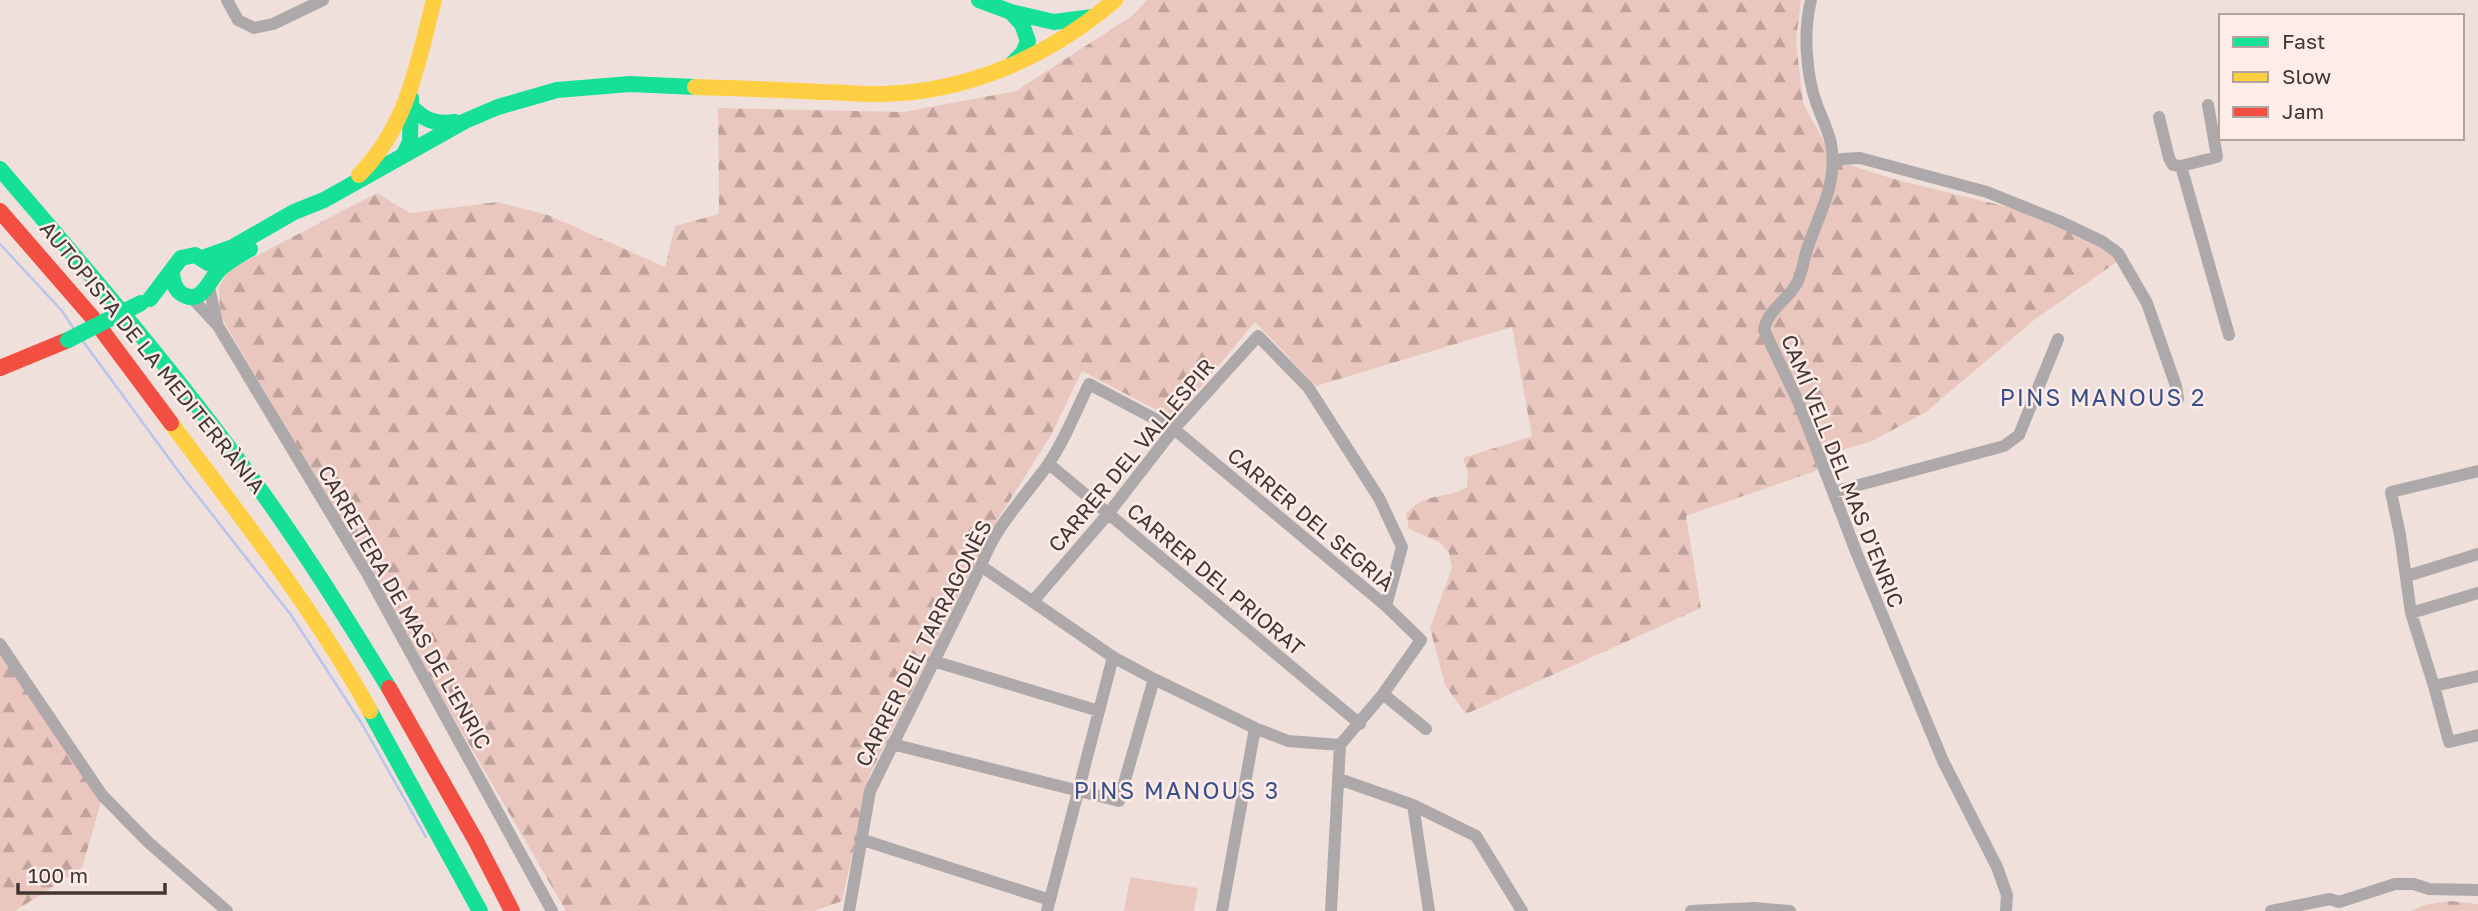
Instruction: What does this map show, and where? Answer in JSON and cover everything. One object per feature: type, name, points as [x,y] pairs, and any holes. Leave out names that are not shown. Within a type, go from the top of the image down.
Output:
[{"type":"main road","points":[[352,183],[388,141],[397,122],[412,81],[434,0]]},
{"type":"main road","points":[[979,0],[1041,20],[1053,31],[1048,48]]},
{"type":"main road","points":[[0,368],[68,340],[145,301],[204,292],[236,257],[302,218],[324,200],[352,183],[465,121],[523,99],[587,86],[630,85],[882,94],[923,91],[954,85],[1008,68],[1048,48],[1095,17],[1115,0]]},
{"type":"main road","points":[[1011,12],[1035,46],[1048,48]]},
{"type":"main road","points":[[1008,68],[1023,53],[1032,21],[1068,22],[1095,17]]},
{"type":"main road","points":[[403,155],[411,142],[412,81]]},
{"type":"main road","points":[[411,105],[415,112],[431,123],[465,121]]},
{"type":"main road","name":"AUTOPISTA DE LA MEDITERRÀNIA","points":[[0,169],[114,303],[193,401],[269,502],[388,685],[496,877],[512,911]]},
{"type":"main road","points":[[145,301],[181,258],[202,258],[233,247],[294,212],[324,200]]},
{"type":"main road","name":"AUTOPISTA DE LA MEDITERRÀNIA","points":[[0,211],[92,317],[242,517],[304,607],[362,697],[480,911]]},
{"type":"main road","points":[[202,258],[210,267],[211,282]]},
{"type":"main road","points":[[172,270],[173,285],[185,295]]},
{"type":"street","points":[[228,0],[238,20],[254,28],[273,24],[323,0]]},
{"type":"street","name":"CAMÍ VELL DEL MAS D'ENRIC","points":[[1811,0],[1807,56],[1816,103],[1831,136],[1832,168],[1822,209],[1798,282],[1773,310],[1766,320],[1764,330],[1798,401],[1943,761],[1997,867],[2007,895],[2006,911]]},
{"type":"street","points":[[2159,117],[2169,159],[2173,165],[2181,166],[2217,157],[2208,105]]},
{"type":"street","points":[[1832,168],[1841,159],[1860,158],[1987,191],[2103,242],[2118,253],[2147,303],[2178,399]]},
{"type":"street","points":[[2181,166],[2229,335]]},
{"type":"street","points":[[211,282],[218,327]]},
{"type":"street","points":[[185,295],[218,327]]},
{"type":"street","name":"CARRETERA DE MAS DE L'ENRIC","points":[[218,327],[368,575],[552,911]]},
{"type":"street","name":"CARRER DEL VALLESPIR","points":[[1034,600],[1108,514],[1174,429],[1258,335],[1308,387],[1379,498],[1402,547],[1386,606]]},
{"type":"street","points":[[1833,492],[2004,446],[2019,435],[2058,339]]},
{"type":"street","name":"CARRER DEL TARRAGONÈS","points":[[849,911],[870,791],[981,566],[987,548],[1012,510],[1049,464],[1089,384],[1174,429]]},
{"type":"street","name":"CARRER DEL SEGRIÀ","points":[[1174,429],[1386,606],[1421,640],[1382,694]]},
{"type":"street","name":"CARRER DEL PRIORAT","points":[[1049,464],[1360,724]]},
{"type":"street","points":[[2478,471],[2391,492],[2411,613],[2449,742],[2478,735]]},
{"type":"street","points":[[2407,576],[2478,554]]},
{"type":"street","points":[[981,566],[1113,657],[1154,679],[1255,728],[1289,741],[1340,745]]},
{"type":"street","points":[[2411,613],[2478,593]]},
{"type":"street","points":[[0,644],[102,795],[148,842],[227,911]]},
{"type":"street","points":[[860,839],[1049,905],[1113,657]]},
{"type":"street","points":[[933,661],[1099,711]]},
{"type":"street","points":[[2434,686],[2478,676]]},
{"type":"street","points":[[892,744],[1119,801],[1154,679]]},
{"type":"street","points":[[1331,911],[1340,745],[1382,694],[1426,729]]},
{"type":"street","points":[[1222,911],[1255,728]]},
{"type":"street","points":[[1339,779],[1413,805],[1476,836],[1522,911]]},
{"type":"street","points":[[1413,805],[1429,911]]},
{"type":"street","points":[[2271,911],[2330,899],[2339,902],[2395,884],[2414,884],[2429,889],[2478,890]]},
{"type":"street","points":[[1691,911],[1754,908],[1790,911]]},
{"type":"green space","points":[[1147,0],[1801,0],[1796,41],[1803,103],[1834,160],[1897,180],[2012,208],[2098,244],[2110,251],[2118,261],[2034,320],[1926,412],[1870,442],[1814,458],[1818,470],[1686,516],[1701,608],[1466,714],[1445,685],[1430,628],[1452,568],[1449,553],[1439,542],[1409,529],[1406,514],[1420,502],[1467,487],[1468,473],[1463,458],[1532,436],[1512,327],[1316,386],[1255,322],[1174,419],[1082,371],[1051,435],[998,519],[870,774],[842,901],[814,911],[566,911],[220,315],[219,287],[229,270],[377,193],[410,213],[497,202],[548,215],[665,267],[675,226],[719,214],[718,108],[904,112],[1016,91],[1132,16]]},
{"type":"green space","points":[[0,642],[101,802],[82,868],[15,911],[0,911]]},
{"type":"green space","points":[[1130,877],[1198,888],[1194,911],[1124,911]]},
{"type":"green space","points":[[2449,901],[2478,904],[2478,911],[2411,911],[2425,905]]},
{"type":"waterway","points":[[0,244],[62,311],[74,329]]},
{"type":"waterway","points":[[82,340],[182,476],[291,615],[362,724],[426,837]]},
{"type":"traffic: fast","points":[[979,0],[1011,12],[1054,22],[1093,17]]},
{"type":"traffic: fast","points":[[1011,12],[1022,24],[1028,41],[1023,53],[1012,64]]},
{"type":"traffic: fast","points":[[202,258],[233,247],[294,212],[324,200],[465,121],[498,107],[557,90],[630,84],[695,87]]},
{"type":"traffic: fast","points":[[404,154],[410,142],[411,98]]},
{"type":"traffic: fast","points":[[410,105],[430,120],[455,122]]},
{"type":"traffic: fast","points":[[0,169],[91,275],[236,457],[316,571],[389,688]]},
{"type":"traffic: fast","points":[[172,270],[177,289],[182,294],[195,297],[201,294],[222,267],[250,249]]},
{"type":"traffic: fast","points":[[150,299],[181,258],[195,255],[208,263]]},
{"type":"traffic: fast","points":[[68,340],[141,303]]},
{"type":"traffic: fast","points":[[370,711],[480,911]]},
{"type":"traffic: slow","points":[[359,175],[376,156],[400,115],[416,71],[434,0]]},
{"type":"traffic: slow","points":[[695,87],[875,94],[914,92],[946,86],[977,78],[1036,54],[1090,20],[1115,0]]},
{"type":"traffic: slow","points":[[171,423],[301,600],[370,711]]},
{"type":"traffic: jam","points":[[0,211],[92,317],[171,423]]},
{"type":"traffic: jam","points":[[0,368],[68,340]]},
{"type":"traffic: jam","points":[[389,688],[476,841],[512,911]]},
{"type":"district","name":"PINS MANOUS 2","points":[[2103,397]]},
{"type":"district","name":"PINS MANOUS 3","points":[[1177,790]]}]
